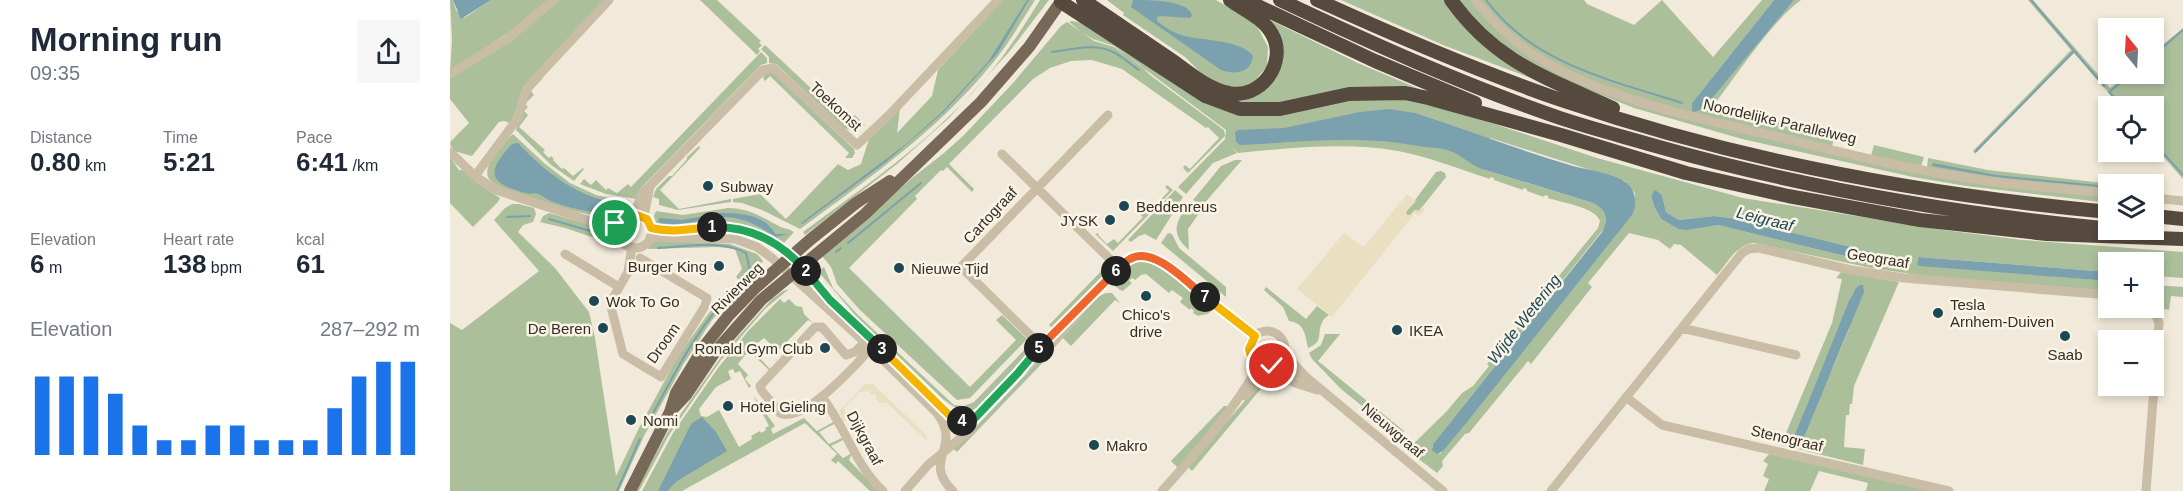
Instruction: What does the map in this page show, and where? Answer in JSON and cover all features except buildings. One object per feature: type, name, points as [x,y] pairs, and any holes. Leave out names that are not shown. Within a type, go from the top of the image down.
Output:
[{"type":"highway","points":[[1083,0],[1205,83],[1228,93],[1246,93],[1261,86],[1268,79],[1275,64],[1276,46],[1268,27],[1230,0]]},
{"type":"highway","points":[[1245,0],[1375,62],[1561,135]]},
{"type":"highway","points":[[1280,0],[1364,40],[1478,88],[1562,118],[1710,162],[1907,203],[2098,228]]},
{"type":"highway","points":[[1317,0],[1462,63],[1565,101],[1664,132],[1795,165],[1918,188],[2035,205],[2098,211]]},
{"type":"highway","points":[[1451,0],[1464,18],[1481,35],[1513,61],[1550,81],[1664,132]]},
{"type":"highway","points":[[1062,1],[1205,96],[1240,109],[1280,109],[1348,94],[1405,93],[1561,135],[1686,173],[1788,196],[1920,220],[2047,234],[2183,237]]},
{"type":"highway","points":[[2164,217],[2183,219]]},
{"type":"highway","points":[[2164,235],[2183,237]]},
{"type":"main road","name":"Rivierweg","points":[[670,412],[686,395],[715,352],[761,300],[865,214],[981,102],[1010,71],[1062,1]]},
{"type":"main road","name":"Rivierweg","points":[[630,491],[670,412],[676,393],[706,344],[729,315],[791,257],[856,203],[911,168]]},
{"type":"street","points":[[450,74],[507,39],[554,0]]},
{"type":"street","points":[[475,176],[518,118],[529,86],[609,0]]},
{"type":"street","name":"Toekomst","points":[[639,215],[642,194],[767,68],[773,68],[857,145],[888,116],[999,0]]},
{"type":"street","name":"Noordelijke Parallelweg","points":[[1476,0],[1509,37],[1543,61],[1595,85],[1655,106],[1722,124],[1949,175],[2001,183],[2098,192]]},
{"type":"street","points":[[1042,183],[1108,115]]},
{"type":"street","points":[[450,152],[475,176],[496,190],[590,221],[597,226],[619,227]]},
{"type":"street","name":"Cartograaf","points":[[1002,154],[1042,183],[1119,268]]},
{"type":"street","name":"Cartograaf","points":[[1033,338],[961,267],[1042,183]]},
{"type":"street","points":[[2164,199],[2183,201]]},
{"type":"street","points":[[639,215],[651,232],[644,244],[632,247],[622,242],[619,227],[625,217],[639,215]]},
{"type":"street","points":[[651,232],[675,232],[710,227],[743,229],[768,240],[791,257],[940,417],[947,433],[939,463],[941,476],[953,491]]},
{"type":"street","points":[[651,232],[735,239],[757,247],[870,343],[949,415],[959,421],[973,420]]},
{"type":"street","name":"Droom","points":[[632,247],[628,272],[610,303],[623,354],[661,377],[705,306],[707,298],[640,258]]},
{"type":"street","name":"Geograaf","points":[[1551,491],[1742,253],[1749,249],[1759,248],[1851,270],[1904,278],[2098,294]]},
{"type":"street","points":[[565,254],[619,287]]},
{"type":"street","points":[[1017,374],[1030,366],[1065,331],[1086,302],[1119,268],[1135,256],[1154,257],[1255,336]]},
{"type":"street","points":[[905,491],[920,472],[969,431],[973,420],[1079,306],[1086,302]]},
{"type":"street","points":[[2146,491],[2159,323],[2157,318]]},
{"type":"street","points":[[847,372],[846,355],[829,333],[822,327],[815,327],[760,386],[780,413],[784,416],[790,415],[822,397],[847,372],[870,343]]},
{"type":"street","points":[[1682,328],[1796,355]]},
{"type":"street","points":[[1266,331],[1275,333],[1284,344],[1282,357],[1272,366],[1259,365],[1250,354],[1250,344],[1255,336],[1266,331]]},
{"type":"street","points":[[1036,352],[1033,338],[1047,340]]},
{"type":"street","points":[[846,355],[870,343]]},
{"type":"street","name":"Nieuwgraaf","points":[[1282,357],[1295,373],[1306,377],[1443,491]]},
{"type":"street","name":"Nieuwgraaf","points":[[1227,415],[1259,365]]},
{"type":"street","name":"Nieuwgraaf","points":[[1162,491],[1262,377],[1270,373],[1280,373],[1295,383],[1324,392]]},
{"type":"street","name":"Dijkgraaf","points":[[822,397],[834,412],[869,479],[883,491]]},
{"type":"street","name":"Stenograaf","points":[[1626,397],[1662,425],[1949,491]]},
{"type":"street","points":[[913,482],[923,476],[941,476]]},
{"type":"green space","points":[[450,0],[453,0],[456,10],[464,18],[491,0],[551,0],[528,19],[450,72],[452,40]]},
{"type":"green space","points":[[557,0],[604,0],[526,84],[510,123],[499,122],[472,156],[454,151],[450,144],[451,141],[469,123],[450,99],[450,77]]},
{"type":"green space","points":[[700,0],[717,0],[761,41],[759,43],[762,45],[757,55]]},
{"type":"green space","points":[[1003,0],[1035,0],[1003,50],[970,89],[925,133],[851,192],[800,229],[762,210],[733,202],[733,199],[760,194],[786,219],[838,164],[848,170],[861,164],[869,139],[900,108],[897,133],[932,96],[938,70]]},
{"type":"green space","points":[[1040,0],[1049,0],[1009,52],[986,78]]},
{"type":"green space","points":[[1107,0],[1216,0],[1250,20],[1258,28],[1268,47],[1267,66],[1253,83],[1240,88],[1221,85],[1203,75],[1185,57],[1123,15],[1124,13]]},
{"type":"green space","points":[[1341,0],[1447,0],[1456,13],[1571,93],[1443,45]]},
{"type":"green space","points":[[1457,0],[1474,0],[1510,40],[1616,94],[1932,173],[2098,194],[2098,202],[1966,186],[1913,177],[1742,139],[1634,108],[1544,72],[1492,38]]},
{"type":"green space","points":[[1478,0],[1584,0],[1587,4],[1634,25],[1662,0],[1713,57],[1762,0],[1774,0],[1692,103],[1695,111],[1704,108],[1788,6],[1794,0],[1801,0],[1768,33],[1716,102],[1717,106],[1835,135],[1832,146],[1665,107],[1588,80],[1527,48]]},
{"type":"green space","points":[[2028,0],[2033,0],[2098,74],[2098,81],[2074,53],[1975,154],[1973,151],[2071,50]]},
{"type":"green space","points":[[1260,15],[1360,64],[1443,99],[1425,94],[1286,105],[1236,104],[1233,99],[1277,67]]},
{"type":"green space","points":[[1067,22],[1081,32],[1069,22],[1083,23],[1237,114],[1269,116],[1346,100],[1405,99],[1458,112],[1597,158],[1743,198],[1944,230],[2023,240],[2183,252],[2183,278],[2164,277],[2164,252],[2098,252],[2098,271],[1920,257],[1917,265],[2098,280],[2098,290],[1925,276],[1871,268],[1754,243],[1737,251],[1717,275],[1681,245],[1674,244],[1670,249],[1658,240],[1629,233],[1588,283],[1592,287],[1531,364],[1528,361],[1469,433],[1465,434],[1442,461],[1443,466],[1437,473],[1407,450],[1462,393],[1473,386],[1489,366],[1487,364],[1598,228],[1600,221],[1597,216],[1578,206],[1548,198],[1545,195],[1544,197],[1527,191],[1527,189],[1523,188],[1523,190],[1494,180],[1494,178],[1490,177],[1490,179],[1421,156],[1379,148],[1338,146],[1238,153],[1230,145],[1237,153],[1213,163],[1186,194],[1178,187],[1225,139],[1226,130],[1142,67],[1224,130],[1225,136],[1188,173],[1183,168],[1185,165],[1190,169],[1219,138],[1208,127],[1206,128],[1122,69],[1092,60],[1071,61],[1050,68],[1033,79],[949,164],[974,189],[972,192],[947,167],[941,170],[915,196],[917,199],[849,268],[970,387],[1016,340],[996,320],[1002,315],[1027,339],[970,398],[957,400],[860,310],[837,284],[831,267],[822,256],[963,136],[1014,82],[1061,26]],"holes":[[[1083,33],[1114,46],[1128,57],[1114,47],[1094,41]],[[1490,138],[1625,181],[1635,193],[1634,211],[1440,454],[1432,448],[1433,444],[1605,227],[1604,212],[1593,203],[1485,170]],[[1655,191],[1662,195],[1666,212],[1679,220],[1714,216],[1731,218],[1872,252],[1875,257],[1868,265],[1861,260],[1718,225],[1678,229],[1661,219],[1654,206],[1651,196]]]},
{"type":"green space","points":[[2183,28],[2183,179],[2164,157],[2164,96],[2111,96],[2101,84],[2106,84],[2110,88],[2115,84],[2164,84],[2164,44]]},
{"type":"green space","points":[[765,45],[847,122],[855,115],[865,125],[854,131],[844,128],[776,64],[769,63],[769,57],[761,49]]},
{"type":"green space","points":[[761,52],[767,58],[767,63],[761,65],[641,188],[636,199],[606,194],[580,184],[584,179],[591,185],[596,180],[606,190],[608,188],[617,193],[628,184],[631,187]]},
{"type":"green space","points":[[766,72],[773,73],[854,149],[855,153],[852,158],[845,158],[849,153],[770,76],[765,81],[763,78]]},
{"type":"green space","points":[[542,77],[531,91],[534,95],[525,104],[528,107],[524,111],[528,115],[519,127],[562,169],[564,168],[573,176],[583,168],[574,181],[551,165],[516,130],[528,93]]},
{"type":"green space","points":[[962,104],[897,164],[805,235],[803,232],[897,162]]},
{"type":"green space","points":[[513,134],[570,183],[596,195],[626,202],[626,207],[616,218],[605,217],[527,198],[495,184],[488,177],[487,172],[491,160]]},
{"type":"green space","points":[[1874,145],[1924,157],[1921,166],[1871,156]]},
{"type":"green space","points":[[699,146],[700,148],[660,190],[679,209],[731,199],[731,202],[678,210],[659,205],[659,199],[653,197],[656,189],[669,176],[672,176]]},
{"type":"green space","points":[[450,157],[459,170],[463,170],[500,198],[473,227],[450,203]]},
{"type":"green space","points":[[1928,158],[1988,170],[2098,182],[2098,190],[2033,184],[1927,168]]},
{"type":"green space","points":[[1235,160],[1242,160],[1202,206],[1193,200],[1221,166]]},
{"type":"green space","points":[[1441,171],[1446,177],[1419,211],[1415,210],[1407,215],[1406,212],[1436,172]]},
{"type":"green space","points":[[1167,185],[1173,190],[1113,251],[1095,234],[1099,233],[1098,235],[1107,244],[1114,239],[1118,243],[1143,217],[1139,213],[1151,201],[1155,205],[1169,191],[1165,187]]},
{"type":"green space","points":[[1175,190],[1183,197],[1156,240],[1145,234],[1131,242],[1128,240]]},
{"type":"green space","points":[[512,204],[534,208],[536,214],[533,222],[523,225],[518,232],[555,268],[589,312],[616,476],[677,358],[708,314],[735,283],[741,289],[712,320],[683,365],[644,436],[619,491],[450,491],[450,323],[462,330],[539,271],[494,220]]},
{"type":"green space","points":[[1190,204],[1200,212],[1188,229],[1189,250],[1179,238],[1177,227],[1181,216]]},
{"type":"green space","points":[[728,208],[748,211],[794,232],[782,245],[763,233],[657,226],[654,216],[656,211],[683,215]]},
{"type":"green space","points":[[549,213],[611,231],[619,246],[540,222],[543,216]]},
{"type":"green space","points":[[1168,233],[1172,234],[1179,248],[1226,287],[1226,297],[1161,243]]},
{"type":"green space","points":[[655,240],[730,244],[757,254],[763,261],[745,285],[736,277],[742,269],[735,249],[718,247],[647,249]]},
{"type":"green space","points":[[1141,260],[1159,265],[1213,310],[1198,316],[1191,308],[1190,310],[1180,302],[1183,298],[1172,290],[1169,293],[1146,274],[1135,280],[1132,278],[1129,281],[1132,283],[1123,291],[1111,283],[1127,266]]},
{"type":"green space","points":[[1110,262],[1113,268],[1054,330],[1049,325]]},
{"type":"green space","points":[[824,267],[833,288],[858,315],[954,405],[964,406],[974,402],[1030,344],[1028,354],[1010,377],[984,403],[970,411],[959,410],[944,400],[856,316],[822,276],[819,271]]},
{"type":"green space","points":[[1841,272],[1899,282],[1854,386],[1849,415],[1846,415],[1844,447],[1865,449],[1863,465],[1781,445],[1832,323],[1842,279],[1836,278]],"holes":[[[1853,293],[1849,329],[1832,370],[1803,415]]]},
{"type":"green space","points":[[2164,286],[2183,287],[2183,297],[2171,296],[2169,310],[2164,309]]},
{"type":"green space","points":[[1266,287],[1306,319],[1317,306],[1329,315],[1322,322],[1317,343],[1308,348],[1301,327],[1289,321],[1283,307],[1264,290]]},
{"type":"green space","points":[[789,289],[765,309],[721,360],[669,435],[639,491],[636,491],[667,433],[726,350],[772,299]]},
{"type":"green space","points":[[1112,293],[1120,303],[1115,300],[1071,346],[1062,337],[1097,297]]},
{"type":"green space","points":[[780,299],[784,303],[789,299],[796,306],[802,307],[804,314],[813,323],[808,320],[778,351],[764,338],[755,345],[752,350],[771,370],[750,352],[745,355],[738,364],[748,375],[745,379],[751,386],[749,388],[740,371],[735,373],[733,369],[728,371],[731,379],[716,387],[699,409],[701,416],[707,417],[719,410],[739,447],[752,439],[751,436],[760,431],[761,433],[769,426],[753,395],[775,426],[771,429],[773,434],[804,418],[817,431],[835,421],[836,423],[819,432],[829,444],[844,437],[845,439],[831,446],[843,458],[852,453],[849,460],[878,491],[870,491],[838,461],[836,464],[831,460],[837,454],[805,423],[682,491],[642,491],[673,433],[718,368],[749,330]]},
{"type":"green space","points":[[1325,334],[1340,334],[1318,361],[1404,431],[1403,433],[1408,437],[1402,445],[1388,427],[1341,389],[1312,359],[1309,353],[1321,345]]},
{"type":"green space","points":[[1046,353],[1049,356],[957,452],[952,448],[965,438]]},
{"type":"green space","points":[[1262,381],[1264,385],[1192,471],[1189,468],[1190,464]]},
{"type":"green space","points":[[1224,406],[1228,406],[1179,469],[1171,461]]},
{"type":"green space","points":[[1769,454],[1931,491],[1866,491],[1868,483],[1819,471],[1810,491],[1764,491],[1769,479],[1763,476],[1768,464],[1763,461]]},
{"type":"shaded area","points":[[1407,194],[1416,201],[1406,212],[1407,215],[1415,210],[1419,211],[1422,206],[1425,209],[1419,216],[1415,213],[1332,317],[1297,289],[1344,233],[1364,247]]},
{"type":"shaded area","points":[[865,384],[873,384],[927,436],[927,441],[887,403],[880,403],[876,395],[868,391],[860,392],[845,407],[845,415],[849,419],[843,422],[839,411]]},
{"type":"water","points":[[453,0],[491,0],[461,19]]},
{"type":"water","points":[[1029,0],[997,54],[943,113],[886,162],[801,223],[906,144],[941,113],[988,62]]},
{"type":"water","points":[[1133,0],[1168,2],[1184,7],[1190,11],[1192,16],[1190,18],[1160,16],[1157,17],[1157,21],[1181,35],[1239,46],[1253,56],[1252,62],[1242,71],[1221,70],[1131,7]]},
{"type":"water","points":[[1774,0],[1794,0],[1704,108],[1692,111],[1692,103]]},
{"type":"water","points":[[1389,109],[1415,113],[1553,160],[1611,175],[1629,185],[1635,200],[1632,215],[1467,422],[1443,451],[1437,454],[1432,450],[1433,444],[1602,232],[1606,219],[1601,208],[1593,203],[1482,169],[1442,149],[1352,140],[1240,145],[1236,142],[1235,132],[1238,130],[1284,128],[1360,112]]},
{"type":"water","points":[[518,143],[539,164],[562,181],[588,195],[617,204],[619,207],[617,211],[602,213],[573,208],[555,203],[536,193],[524,193],[503,185],[495,175],[497,164],[512,144]]},
{"type":"water","points":[[1933,163],[1996,175],[2098,185],[2098,187],[1996,177],[1932,166]]},
{"type":"water","points":[[1655,190],[1662,195],[1666,212],[1679,220],[1714,216],[1731,218],[1872,252],[1876,259],[1871,264],[1865,264],[1861,260],[1718,225],[1678,229],[1661,219],[1651,196]]},
{"type":"water","points":[[721,213],[752,216],[766,223],[775,234],[789,234],[776,237],[752,223],[732,217],[674,224],[658,222],[659,218],[682,220]]},
{"type":"water","points":[[1919,257],[2098,271],[2098,280],[1920,266],[1917,265]]},
{"type":"water","points":[[1860,285],[1863,285],[1864,292],[1802,442],[1797,446],[1793,445],[1794,437],[1849,301]]},
{"type":"water","points":[[702,417],[716,432],[727,451],[677,481],[667,491],[658,491],[689,428],[692,423]]},
{"type":"waterway","points":[[1486,0],[1505,22],[1526,40],[1550,55],[1601,77],[1682,103]]},
{"type":"waterway","points":[[2031,0],[2104,86]]},
{"type":"waterway","points":[[2164,46],[2183,30]]},
{"type":"waterway","points":[[1052,52],[1081,48],[1104,49],[1118,55],[1139,70]]},
{"type":"waterway","points":[[1976,151],[2074,51]]},
{"type":"waterway","points":[[2113,96],[2109,92],[2119,84]]},
{"type":"waterway","points":[[2164,154],[2183,175]]},
{"type":"waterway","points":[[848,243],[921,183]]},
{"type":"waterway","points":[[507,217],[530,216]]},
{"type":"waterway","points":[[549,219],[608,236]]},
{"type":"waterway","points":[[658,248],[714,245],[736,249],[746,253],[749,269],[745,278]]},
{"type":"waterway","points":[[836,252],[841,248]]},
{"type":"waterway","points":[[651,417],[698,335],[733,291]]},
{"type":"waterway","points":[[617,491],[640,439]]},
{"type":"place","name":"Subway","points":[[708,186]]},
{"type":"place","name":"Beddenreus","points":[[1124,206]]},
{"type":"place","name":"JYSK","points":[[1110,220]]},
{"type":"place","name":"Burger King","points":[[719,266]]},
{"type":"place","name":"Nieuwe Tijd","points":[[899,268]]},
{"type":"place","name":"Chico's drive","points":[[1146,296]]},
{"type":"place","name":"Wok To Go","points":[[594,301]]},
{"type":"place","name":"Tesla Arnhem-Duiven","points":[[1938,313]]},
{"type":"place","name":"De Beren","points":[[603,328]]},
{"type":"place","name":"IKEA","points":[[1397,330]]},
{"type":"place","name":"Saab","points":[[2065,336]]},
{"type":"place","name":"Ronald Gym Club","points":[[825,348]]},
{"type":"place","name":"Hotel Gieling","points":[[728,406]]},
{"type":"place","name":"Nomi","points":[[631,420]]},
{"type":"place","name":"Makro","points":[[1094,445]]},
{"type":"route","points":[[615,223],[619,224],[625,217],[639,214],[647,219],[651,228],[663,231],[729,227],[753,232],[768,240],[801,266],[847,317],[949,415],[959,421],[973,420],[1079,306],[1086,302],[1124,263],[1135,256],[1146,255],[1158,260],[1255,336],[1249,349],[1252,358],[1259,365],[1272,366]]},
{"type":"water label","name":"Leigraaf","points":[[1765,219]]},
{"type":"water label","name":"Wijde Wetering","points":[[1524,319]]}]
